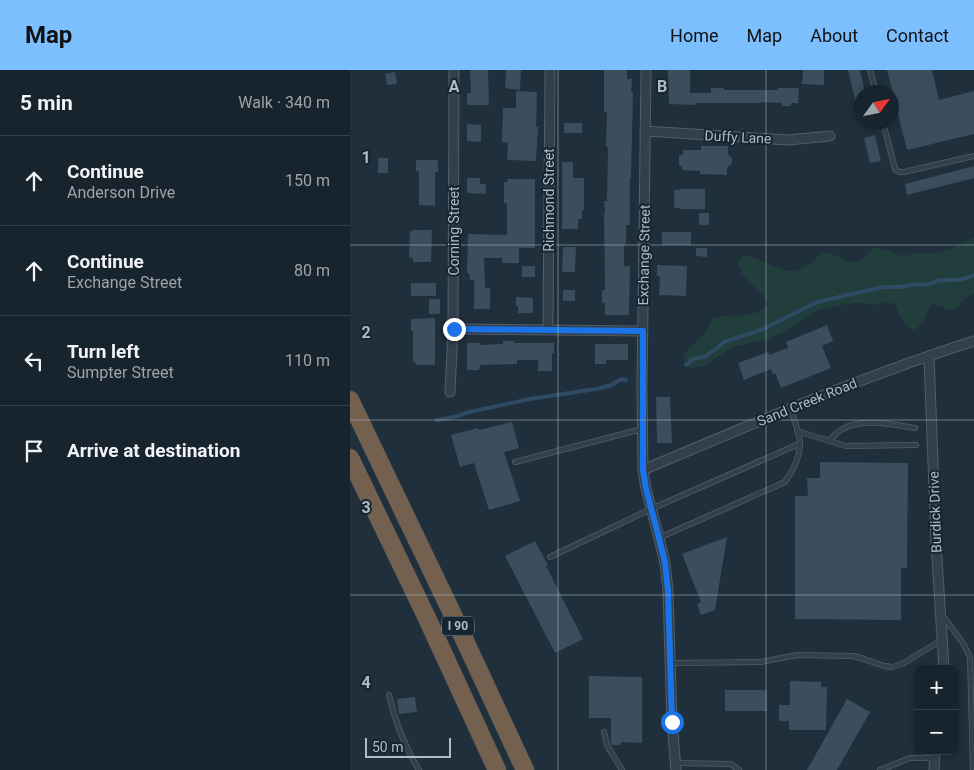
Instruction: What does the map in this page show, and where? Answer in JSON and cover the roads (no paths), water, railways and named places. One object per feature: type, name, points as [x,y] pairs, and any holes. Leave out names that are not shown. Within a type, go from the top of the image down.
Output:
[{"type":"highway","name":"I 90","points":[[350,400],[456,621],[524,770]]},
{"type":"highway","name":"I 90","points":[[350,458],[497,770]]},
{"type":"street","name":"Corning Street","points":[[450,392],[454,329],[454,70]]},
{"type":"street","name":"Richmond Street","points":[[548,329],[550,70]]},
{"type":"street","name":"Exchange Street","points":[[646,70],[642,388],[643,470],[665,563],[668,591],[675,766]]},
{"type":"street","name":"Duffy Lane","points":[[645,132],[788,140],[830,136]]},
{"type":"street","points":[[454,329],[643,331]]},
{"type":"street","name":"Sand Creek Road","points":[[643,470],[859,381],[974,341]]},
{"type":"street","name":"Burdick Drive","points":[[929,356],[936,543],[944,665]]},
{"type":"street","points":[[934,770],[935,755]]},
{"type":"lane","points":[[870,70],[874,85]]},
{"type":"lane","points":[[885,130],[895,168],[899,172],[974,156]]},
{"type":"lane","points":[[659,538],[785,482],[795,464],[800,444],[790,408]]},
{"type":"lane","points":[[829,441],[841,429],[856,424],[875,422],[915,428]]},
{"type":"lane","points":[[515,462],[643,429]]},
{"type":"lane","points":[[797,431],[846,446],[916,445]]},
{"type":"lane","points":[[550,557],[651,509],[800,444]]},
{"type":"lane","points":[[940,612],[963,643],[970,657],[973,770]]},
{"type":"lane","points":[[670,663],[762,662],[805,655],[853,656],[892,667],[902,664],[942,640]]},
{"type":"lane","points":[[390,695],[398,726],[419,770]]},
{"type":"lane","points":[[604,732],[607,745],[622,770]]},
{"type":"lane","points":[[880,770],[910,758],[935,755]]},
{"type":"lane","points":[[675,766],[731,764],[739,770]]},
{"type":"waterway","points":[[686,365],[693,359],[706,356],[724,342],[761,330],[817,302],[883,287],[930,284],[939,280],[957,280],[974,275]]},
{"type":"waterway","points":[[437,420],[530,399],[596,389],[612,385],[621,379],[626,380]]}]
